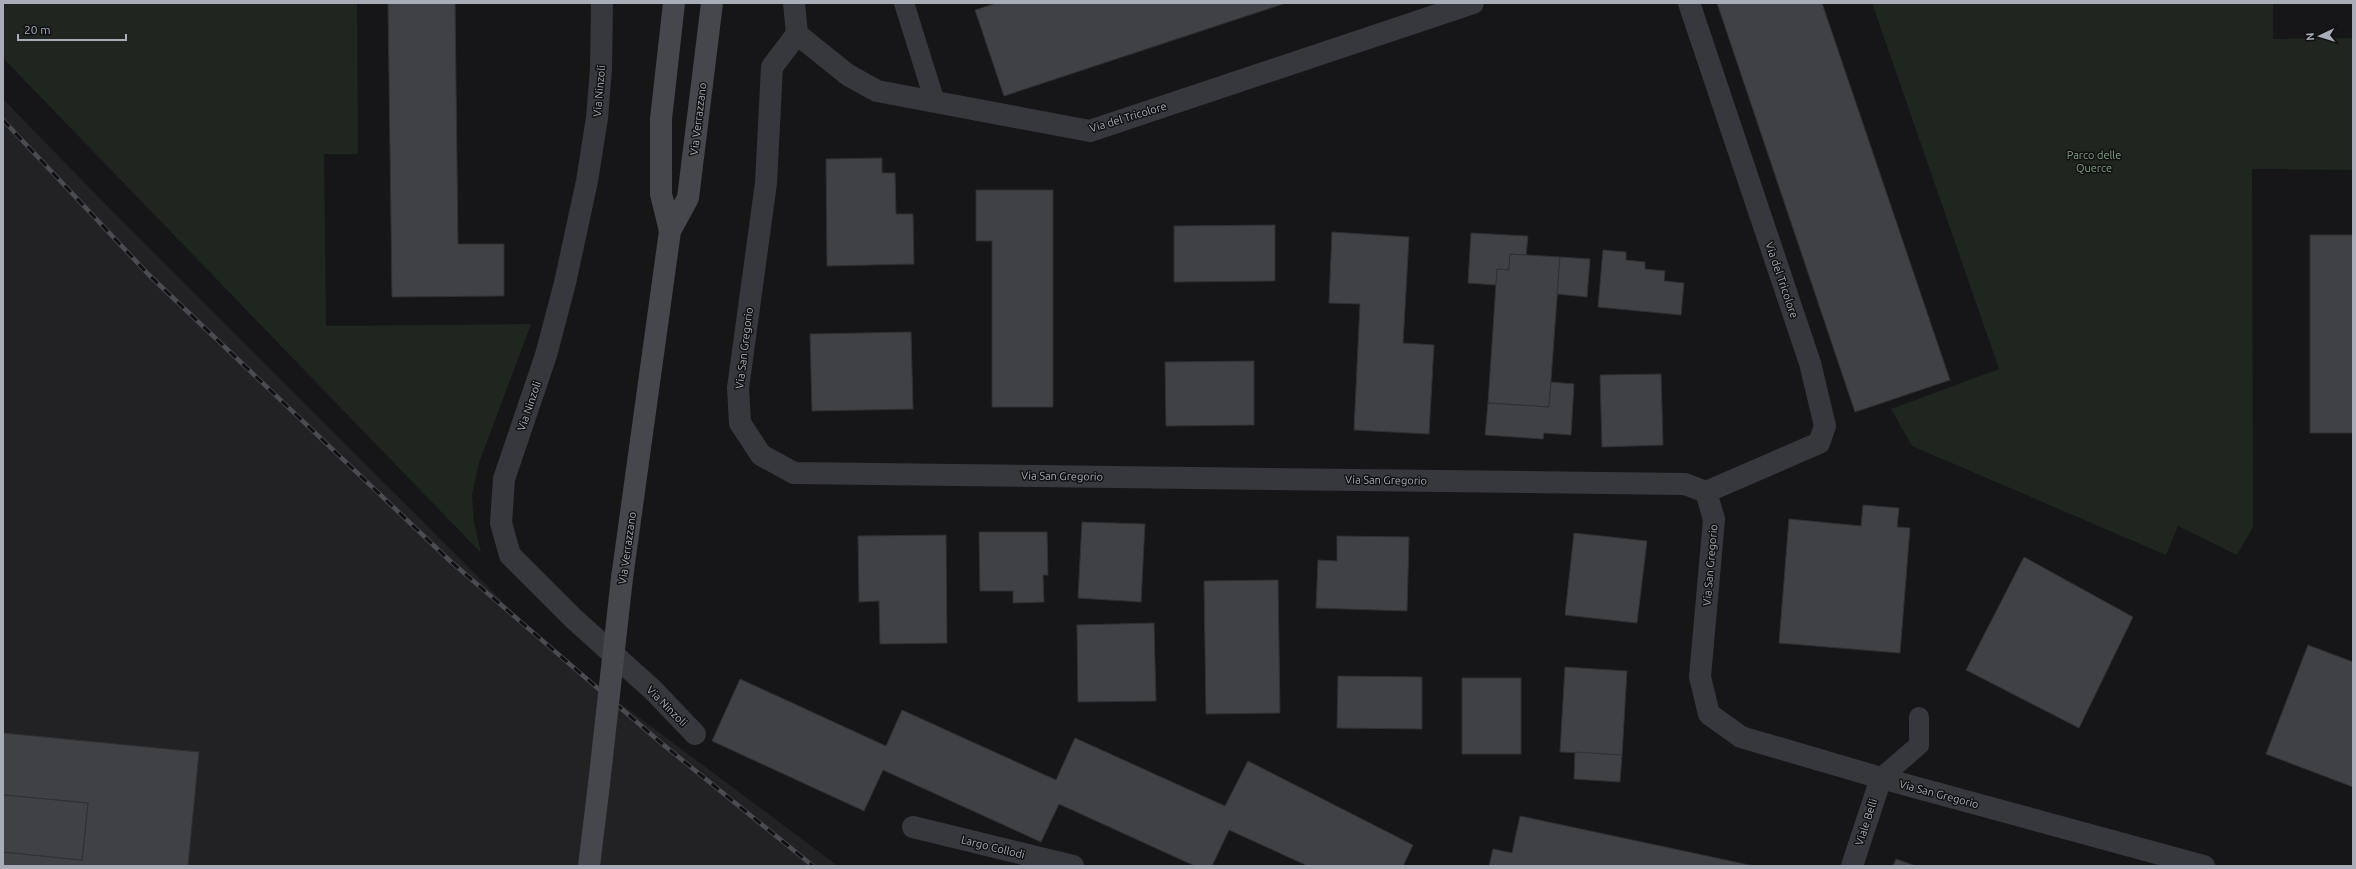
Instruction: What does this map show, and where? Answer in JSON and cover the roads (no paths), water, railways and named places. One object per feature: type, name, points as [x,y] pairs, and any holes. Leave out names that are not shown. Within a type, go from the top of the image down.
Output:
[{"type":"main road","name":"Via Verrazzano","points":[[670,231],[661,194],[661,119],[674,3]]},
{"type":"main road","name":"Via Verrazzano","points":[[589,866],[622,578],[670,231],[688,198],[712,3]]},
{"type":"street","name":"Via Ninzoli","points":[[602,3],[601,69],[597,118],[587,181],[565,284],[546,355],[504,479],[501,523],[510,555],[574,619],[653,690],[695,734]]},
{"type":"street","points":[[794,3],[797,34]]},
{"type":"street","name":"Via del Tricolore","points":[[797,34],[848,75],[877,91],[1090,131],[1473,3]]},
{"type":"street","name":"Via del Tricolore","points":[[1689,3],[1810,363],[1825,426],[1819,442],[1706,492]]},
{"type":"street","name":"Via San Gregorio","points":[[797,34],[772,67],[766,183],[738,388],[740,423],[761,456],[794,473],[1685,484],[1706,492],[1714,519],[1700,677],[1708,714],[1741,737],[1881,778],[2140,858],[2204,866]]},
{"type":"street","name":"Viale Belli","points":[[1852,866],[1881,778]]},
{"type":"street","name":"Largo Collodi","points":[[913,827],[1073,866]]},
{"type":"lane","points":[[904,3],[935,102]]},
{"type":"lane","points":[[1881,778],[1919,746],[1919,717]]},
{"type":"railway","points":[[3,120],[149,275],[449,560],[660,742],[813,866]]},
{"type":"park label","name":"Parco delle Querce","points":[[2094,161]]}]
